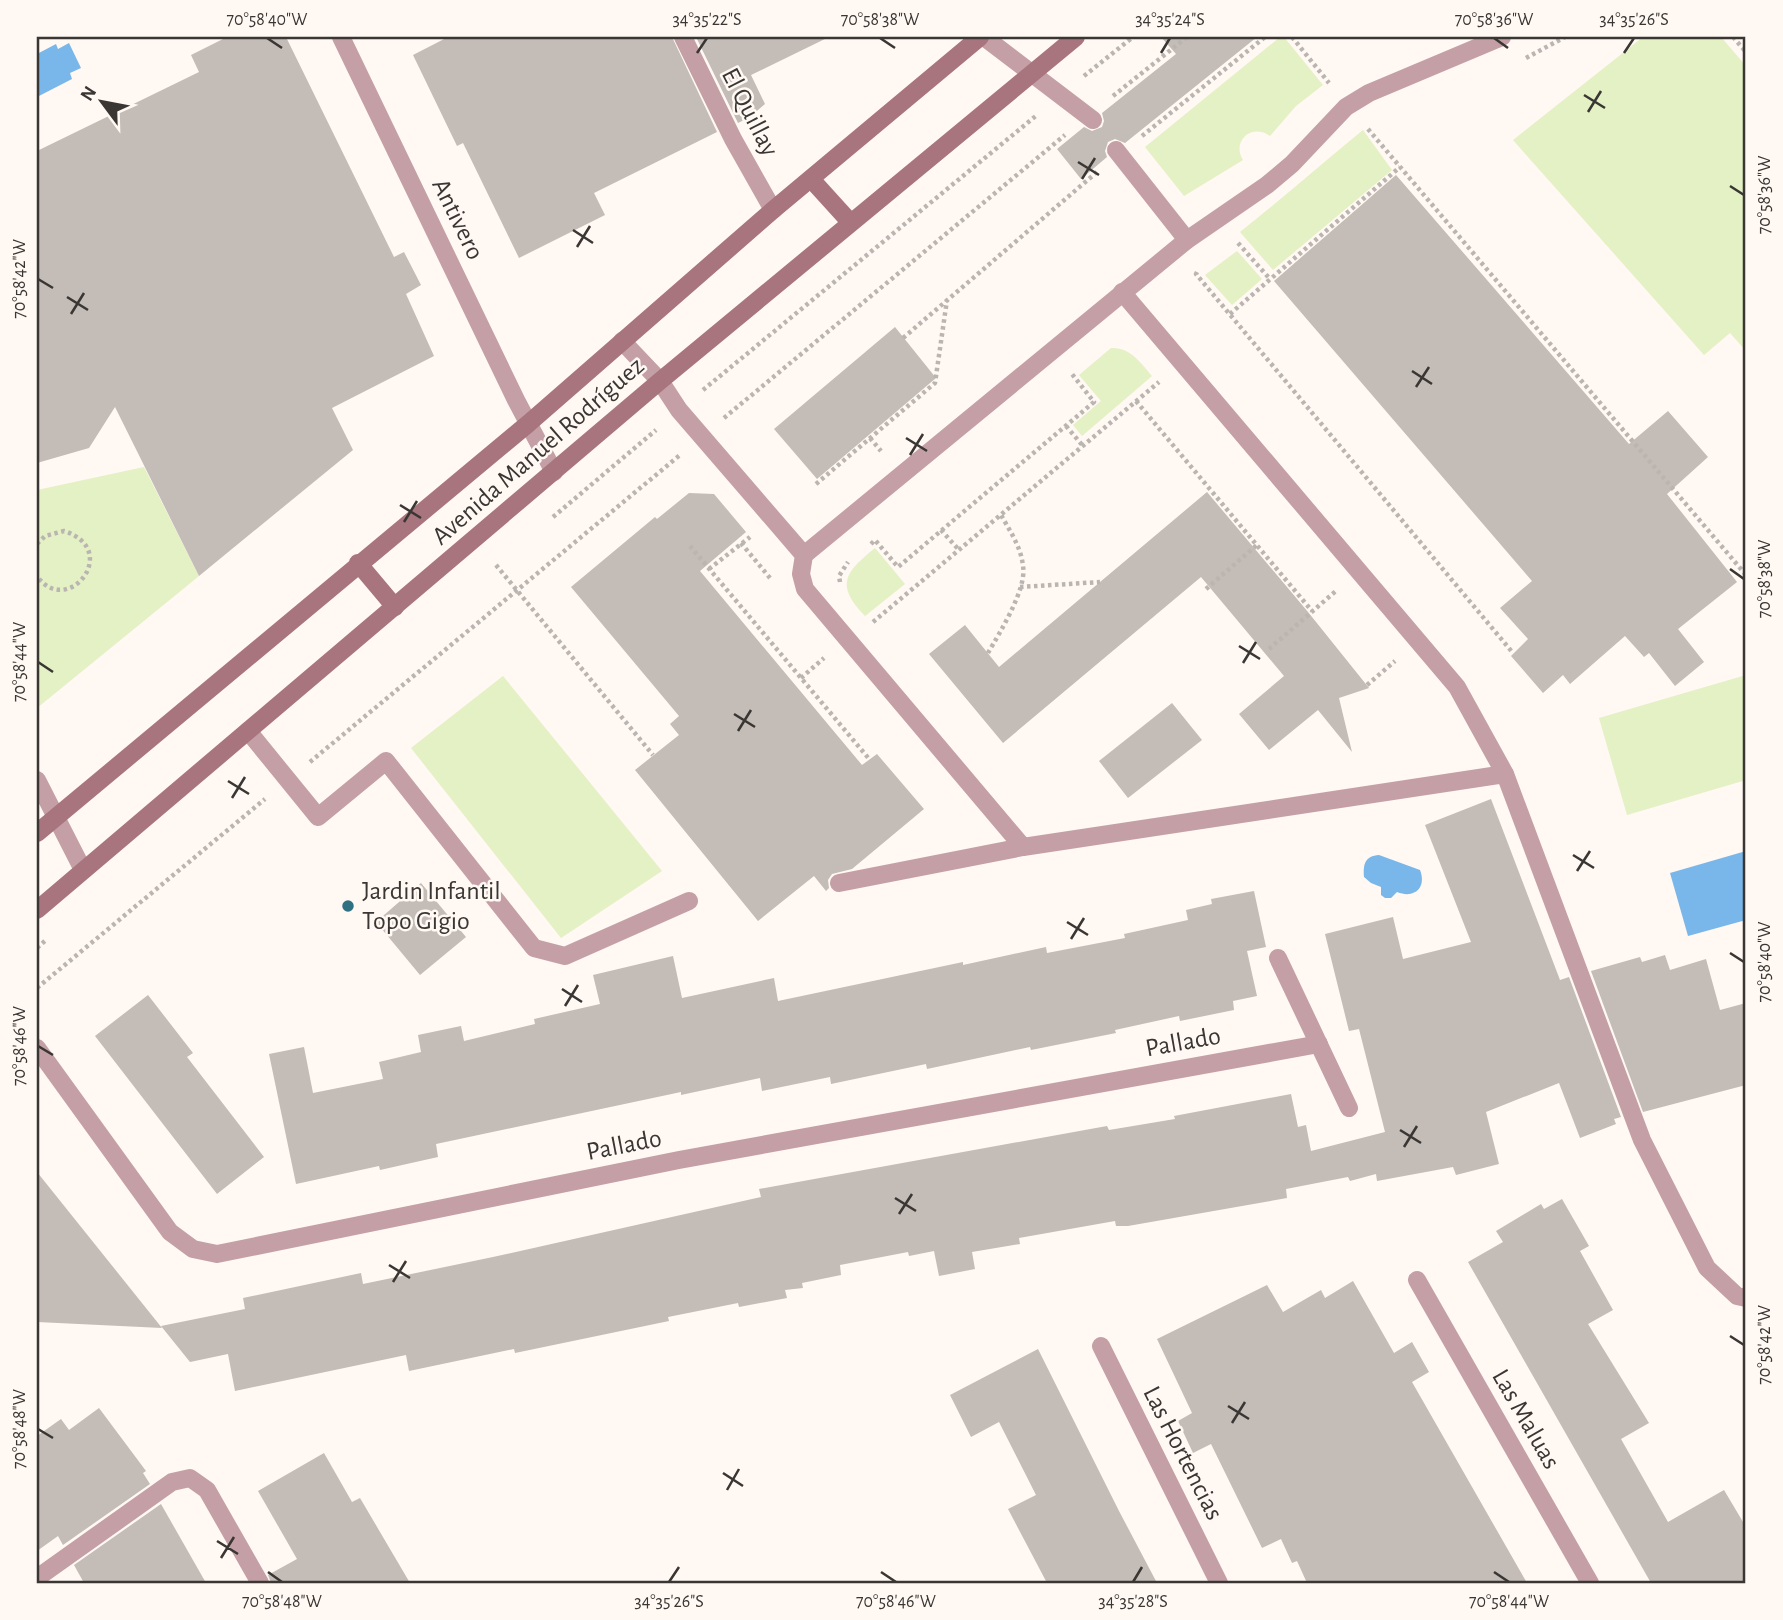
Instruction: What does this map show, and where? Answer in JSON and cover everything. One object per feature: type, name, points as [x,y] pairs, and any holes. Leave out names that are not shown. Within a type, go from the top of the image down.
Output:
[{"type":"main road","name":"Avenida Manuel Rodríguez","points":[[37,833],[528,423],[773,210],[982,37]]},
{"type":"main road","name":"Avenida Manuel Rodríguez","points":[[37,910],[660,381],[1076,37]]},
{"type":"main road","points":[[811,179],[850,222]]},
{"type":"main road","points":[[358,563],[395,607]]},
{"type":"street","name":"Antivero","points":[[341,37],[554,472]]},
{"type":"street","name":"El Quillay","points":[[684,37],[733,139],[773,210]]},
{"type":"street","points":[[982,37],[1093,120]]},
{"type":"street","points":[[1023,847],[805,589],[801,574],[804,555],[1187,240],[1267,185],[1292,164],[1346,107],[1369,93],[1502,37]]},
{"type":"street","points":[[1118,152],[1187,240]]},
{"type":"street","points":[[1122,292],[1457,687],[1505,774],[1642,1140],[1707,1268],[1737,1296],[1746,1298]]},
{"type":"street","points":[[622,341],[660,381],[679,410],[804,555]]},
{"type":"street","points":[[248,731],[318,817],[386,761],[534,948],[565,956],[689,901]]},
{"type":"street","points":[[839,883],[1023,847],[1505,774]]},
{"type":"street","points":[[37,780],[83,870]]},
{"type":"street","points":[[1278,958],[1349,1108]]},
{"type":"street","name":"Pallado","points":[[37,1048],[170,1232],[193,1249],[217,1254],[679,1160],[1319,1044]]},
{"type":"street","name":"Las Maluas","points":[[1417,1280],[1590,1583]]},
{"type":"street","name":"Las Hortencias","points":[[1101,1346],[1219,1583]]},
{"type":"street","points":[[37,1578],[172,1482],[190,1478],[207,1490],[260,1583]]},
{"type":"path","points":[[1083,77],[1133,37]]},
{"type":"path","points":[[1105,102],[1186,37]]},
{"type":"path","points":[[903,338],[1118,152],[1265,37]]},
{"type":"path","points":[[1292,37],[1331,85]]},
{"type":"path","points":[[1733,37],[1746,52]]},
{"type":"path","points":[[549,520],[1041,112]]},
{"type":"path","points":[[721,420],[1074,128]]},
{"type":"path","points":[[1368,129],[1746,575]]},
{"type":"path","points":[[1230,314],[1400,167]]},
{"type":"path","points":[[1236,240],[1270,279]]},
{"type":"path","points":[[1206,265],[1196,274],[1513,653]]},
{"type":"path","points":[[816,484],[935,383],[947,299]]},
{"type":"path","points":[[865,548],[875,540],[898,567],[1066,426],[1094,402],[1071,375],[1079,368]]},
{"type":"path","points":[[866,628],[1162,380],[1156,371]]},
{"type":"path","points":[[1136,401],[1312,611]]},
{"type":"path","points":[[1066,426],[1083,446]]},
{"type":"path","points":[[870,438],[885,455]]},
{"type":"path","points":[[304,766],[689,447]]},
{"type":"path","points":[[988,653],[1020,587],[1024,569],[1018,546],[1001,515]]},
{"type":"path","points":[[941,530],[959,550]]},
{"type":"path","points":[[37,544],[45,536],[64,531],[81,539],[90,555],[87,573],[82,581],[74,586],[56,589],[37,576]]},
{"type":"path","points":[[1206,589],[1257,545]]},
{"type":"path","points":[[690,546],[870,760]]},
{"type":"path","points":[[486,573],[506,556]]},
{"type":"path","points":[[841,592],[839,576],[846,564],[856,556]]},
{"type":"path","points":[[496,565],[653,755]]},
{"type":"path","points":[[1329,579],[1346,599]]},
{"type":"path","points":[[1020,587],[1100,582]]},
{"type":"path","points":[[37,590],[45,584]]},
{"type":"path","points":[[1269,649],[1338,589]]},
{"type":"path","points":[[1367,685],[1397,659],[1389,649]]},
{"type":"path","points":[[801,678],[832,651]]},
{"type":"path","points":[[37,988],[272,793]]},
{"type":"path","points":[[37,948],[47,939]]},
{"type":"green space","points":[[1280,37],[1284,37],[1323,85],[1296,106],[1270,136],[1257,132],[1245,136],[1240,146],[1243,160],[1184,196],[1145,147]]},
{"type":"green space","points":[[1643,37],[1721,37],[1746,66],[1746,351],[1730,333],[1704,355],[1513,140]]},
{"type":"green space","points":[[1363,130],[1392,170],[1273,270],[1240,232]]},
{"type":"green space","points":[[1237,251],[1262,279],[1232,305],[1205,275]]},
{"type":"green space","points":[[1111,348],[1129,353],[1152,376],[1082,436],[1073,425],[1101,401],[1079,375]]},
{"type":"green space","points":[[144,467],[199,576],[37,708],[37,490]]},
{"type":"green space","points":[[875,548],[905,584],[865,616],[849,595],[848,579],[857,564]]},
{"type":"green space","points":[[1746,675],[1746,780],[1627,815],[1599,718]]},
{"type":"green space","points":[[503,676],[662,871],[561,938],[411,748]]},
{"type":"water","points":[[69,43],[81,68],[70,73],[72,79],[37,97],[37,54],[56,44],[58,49]]},
{"type":"water","points":[[1746,851],[1746,920],[1688,936],[1670,873]]},
{"type":"water","points":[[1379,855],[1420,870],[1422,882],[1418,890],[1409,894],[1397,892],[1391,898],[1381,895],[1381,887],[1364,877],[1366,862]]},
{"type":"building","points":[[227,37],[286,37],[394,257],[404,252],[421,285],[406,294],[434,356],[332,408],[353,450],[199,576],[115,407],[89,448],[37,463],[37,151],[199,72],[191,55]]},
{"type":"building","points":[[448,37],[672,37],[717,132],[594,193],[605,215],[519,258],[463,143],[457,146],[413,55]]},
{"type":"building","points":[[696,37],[829,37],[751,75],[765,104],[738,123]]},
{"type":"building","points":[[1161,37],[1257,37],[1125,143],[1115,139],[1108,142],[1105,151],[1107,157],[1081,179],[1057,149],[1084,127],[1092,131],[1102,127],[1102,113],[1176,54]]},
{"type":"building","points":[[1396,175],[1629,444],[1668,411],[1708,457],[1667,494],[1737,582],[1678,629],[1704,662],[1675,686],[1649,653],[1644,657],[1625,636],[1570,684],[1563,675],[1543,693],[1511,656],[1528,639],[1500,608],[1532,581],[1274,281]]},
{"type":"building","points":[[895,327],[936,378],[817,479],[774,429]]},
{"type":"building","points":[[1207,492],[1369,688],[1339,698],[1352,752],[1318,710],[1269,750],[1239,714],[1284,676],[1201,577],[1003,743],[929,654],[965,625],[999,667]]},
{"type":"building","points":[[689,493],[714,494],[746,532],[700,571],[862,765],[877,754],[924,809],[852,869],[832,874],[826,891],[814,876],[758,921],[635,770],[679,735],[670,724],[679,716],[571,587],[655,517],[657,519]]},
{"type":"building","points":[[1172,703],[1202,740],[1128,798],[1099,761]]},
{"type":"building","points":[[1491,799],[1560,980],[1569,977],[1621,1117],[1614,1119],[1616,1124],[1580,1138],[1559,1083],[1486,1112],[1499,1164],[1456,1175],[1453,1167],[1377,1181],[1376,1174],[1350,1181],[1348,1177],[1286,1189],[1287,1198],[1128,1226],[1116,1226],[1115,1221],[1019,1238],[1020,1244],[972,1252],[975,1269],[939,1276],[934,1251],[909,1256],[908,1252],[840,1265],[841,1275],[802,1283],[803,1288],[785,1290],[787,1298],[739,1307],[738,1303],[668,1317],[669,1321],[515,1353],[514,1349],[409,1371],[406,1355],[235,1391],[228,1354],[190,1362],[161,1326],[245,1309],[243,1298],[361,1273],[363,1284],[493,1257],[761,1197],[759,1189],[1107,1126],[1109,1130],[1175,1119],[1174,1116],[1291,1094],[1298,1127],[1306,1125],[1311,1151],[1385,1132],[1359,1029],[1349,1031],[1325,934],[1393,917],[1403,959],[1471,942],[1425,825]]},
{"type":"building","points":[[421,883],[466,937],[420,975],[376,922]]},
{"type":"building","points":[[1254,891],[1266,947],[1247,951],[1257,996],[1233,1001],[1234,1010],[1180,1021],[1179,1016],[1115,1030],[1116,1033],[1031,1050],[1030,1047],[927,1069],[926,1064],[831,1084],[830,1077],[762,1091],[760,1078],[681,1095],[681,1092],[436,1144],[438,1157],[380,1170],[379,1166],[296,1184],[269,1054],[304,1047],[313,1093],[383,1079],[379,1062],[421,1052],[418,1035],[461,1026],[464,1041],[535,1024],[534,1019],[600,1004],[593,975],[673,956],[682,998],[774,978],[778,1001],[963,962],[963,965],[1046,947],[1047,953],[1125,938],[1124,934],[1188,920],[1186,910],[1212,904],[1211,899]]},
{"type":"building","points":[[1665,955],[1670,970],[1706,959],[1720,1010],[1746,1003],[1746,1085],[1643,1112],[1591,971],[1640,957],[1642,962]]},
{"type":"building","points":[[148,995],[193,1053],[187,1057],[264,1157],[217,1194],[95,1036]]},
{"type":"building","points":[[37,1172],[162,1328],[37,1322]]},
{"type":"building","points":[[1562,1199],[1589,1246],[1580,1251],[1613,1310],[1588,1324],[1649,1423],[1621,1439],[1668,1522],[1724,1490],[1746,1527],[1746,1583],[1651,1583],[1468,1262],[1503,1242],[1496,1231],[1541,1204],[1544,1209]]},
{"type":"building","points":[[1353,1281],[1394,1353],[1412,1342],[1429,1372],[1412,1382],[1527,1583],[1307,1583],[1297,1561],[1292,1563],[1281,1539],[1262,1548],[1211,1444],[1193,1453],[1178,1421],[1192,1413],[1157,1339],[1267,1285],[1283,1312],[1321,1290],[1325,1298]]},
{"type":"building","points":[[1038,1349],[1157,1583],[1047,1583],[1008,1509],[1036,1495],[999,1422],[971,1437],[950,1395]]},
{"type":"building","points":[[99,1408],[146,1471],[143,1473],[150,1484],[63,1545],[58,1536],[37,1551],[37,1436],[61,1419],[69,1430]]},
{"type":"building","points":[[324,1453],[352,1502],[360,1498],[410,1583],[271,1583],[268,1575],[297,1559],[258,1491]]},
{"type":"building","points":[[161,1504],[206,1583],[84,1583],[74,1565]]},
{"type":"place","name":"Jardin Infantil Topo Gigio","points":[[348,906]]}]
